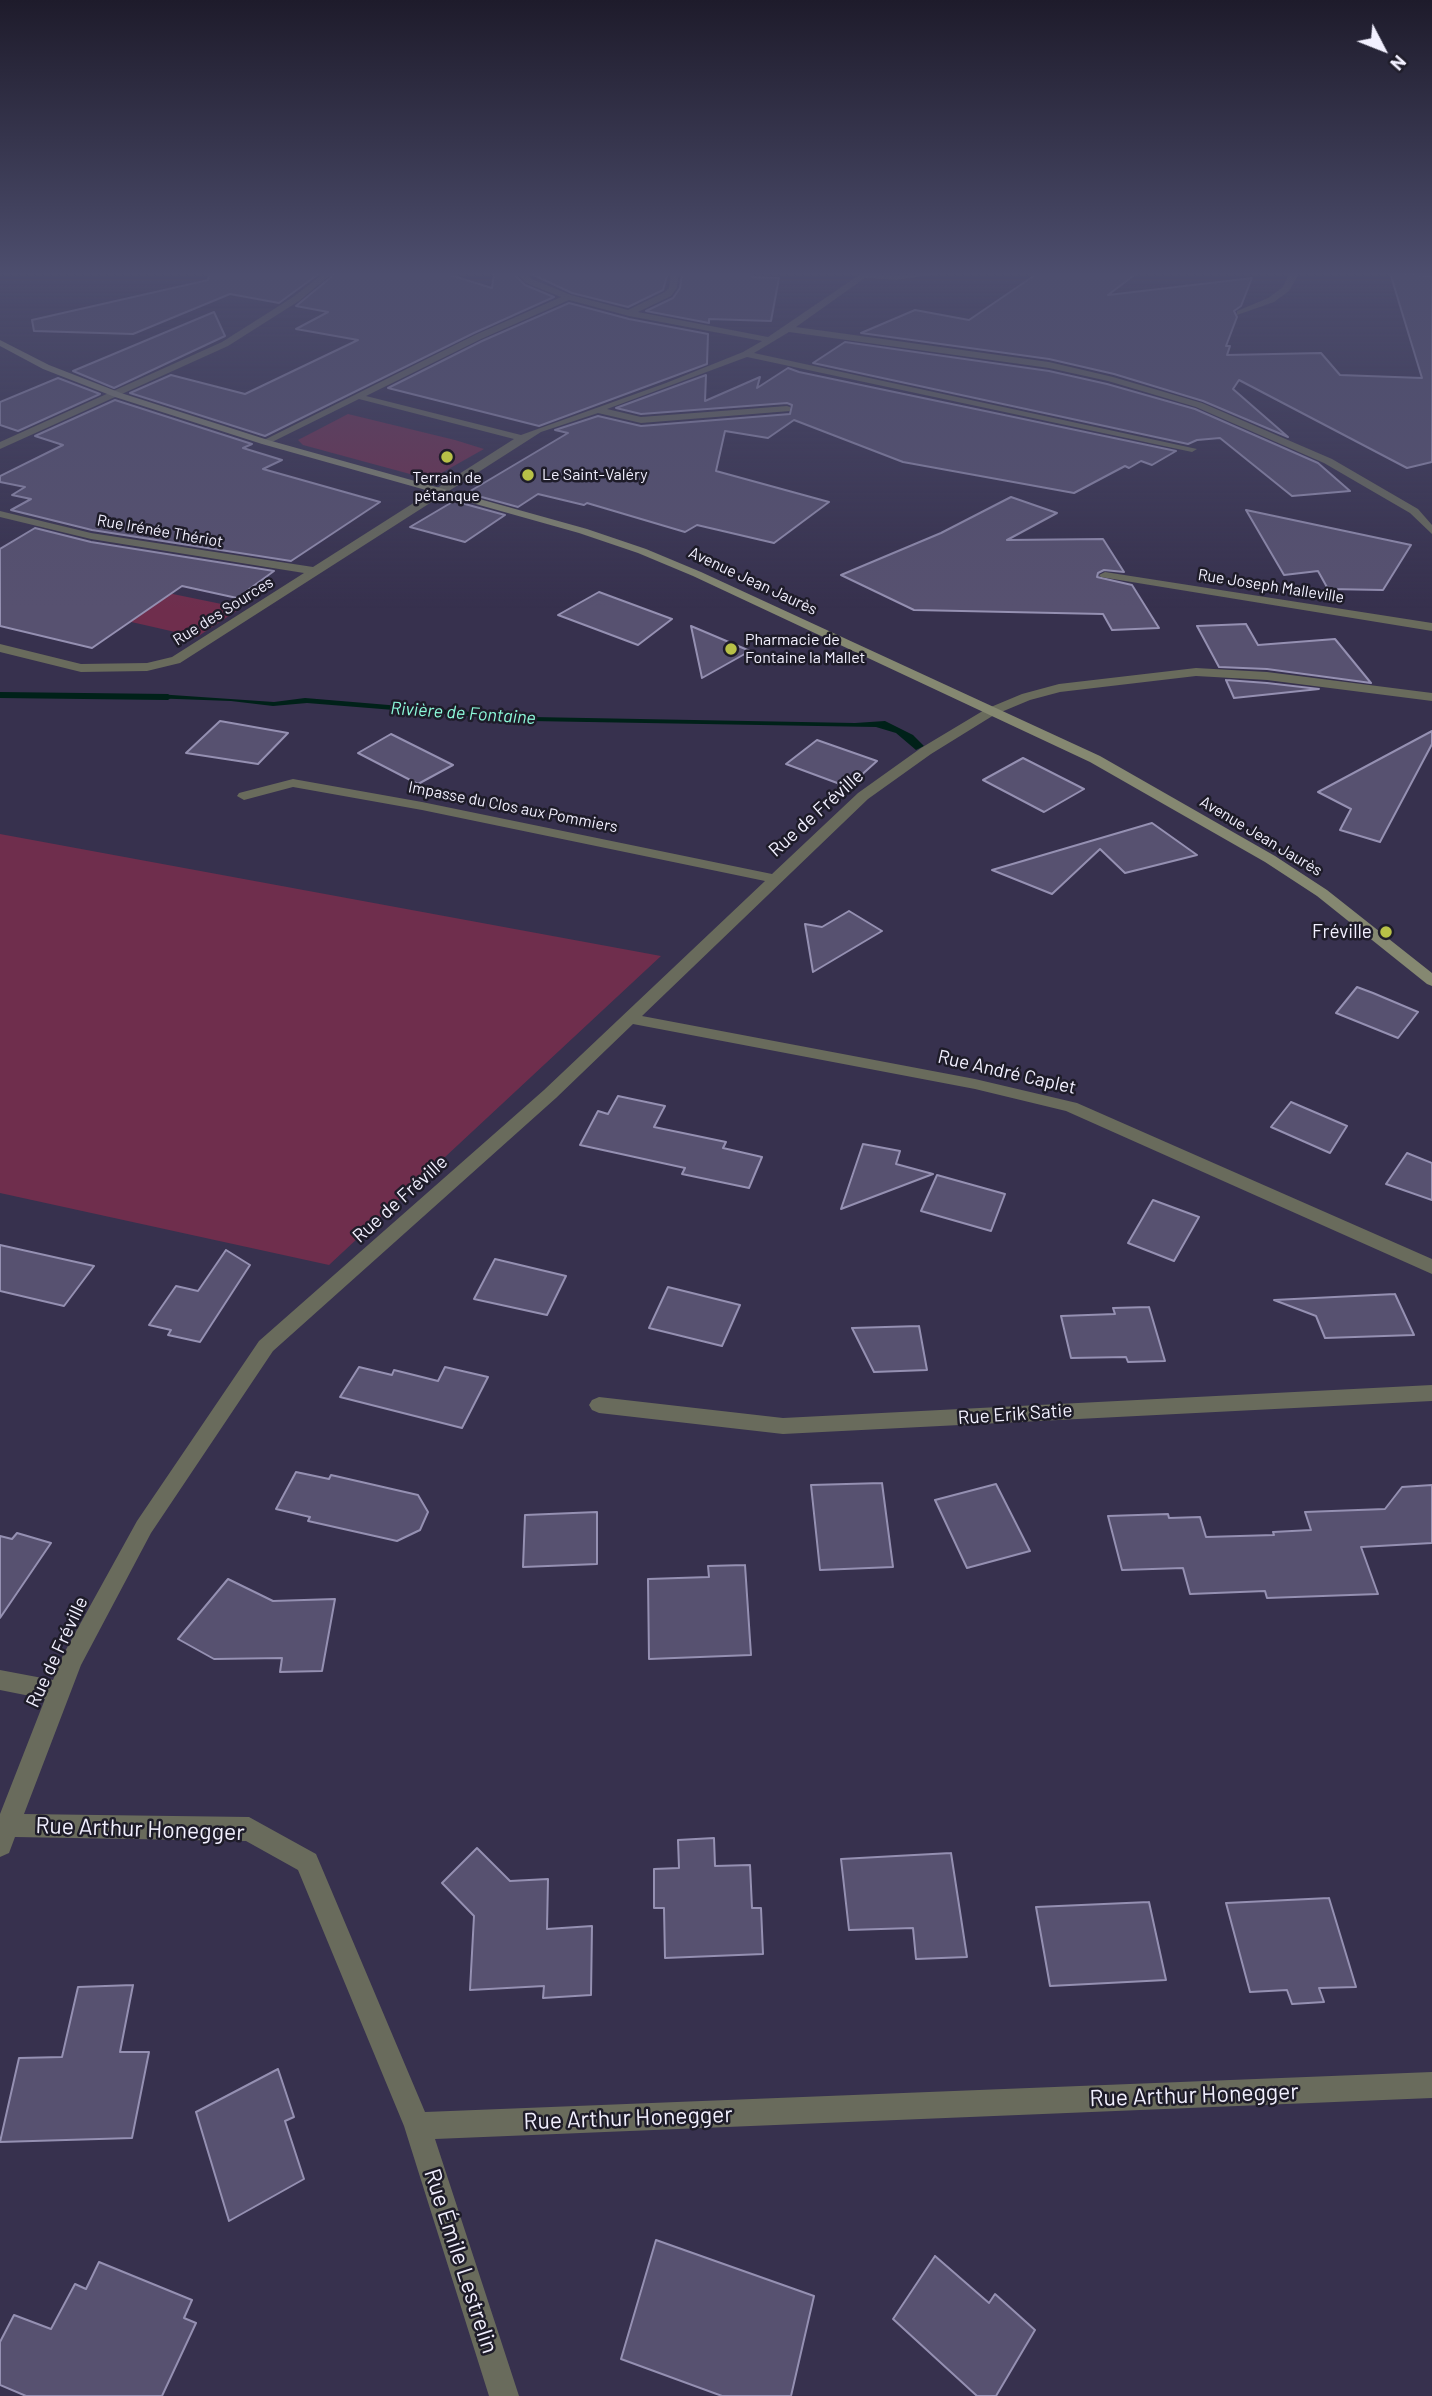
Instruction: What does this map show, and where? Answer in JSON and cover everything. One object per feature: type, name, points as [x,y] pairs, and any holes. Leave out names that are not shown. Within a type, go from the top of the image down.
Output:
[{"type":"street","name":"Avenue Jean Jaurès","points":[[91,385],[265,442],[534,516],[642,551],[748,597],[1095,759],[1270,859],[1322,893],[1432,981]]},
{"type":"street","points":[[0,446],[139,385]]},
{"type":"street","points":[[265,442],[384,385]]},
{"type":"street","name":"Rue des Sources","points":[[0,648],[81,668],[147,667],[176,660],[437,490],[522,438],[669,385]]},
{"type":"street","points":[[891,385],[1192,449]]},
{"type":"street","points":[[1131,385],[1199,405],[1328,461],[1414,511],[1432,531]]},
{"type":"street","points":[[360,397],[522,438]]},
{"type":"street","points":[[598,410],[640,420],[787,409]]},
{"type":"street","points":[[1414,511],[1432,510]]},
{"type":"street","name":"Rue Irénée Thériot","points":[[0,514],[91,536],[315,570]]},
{"type":"street","name":"Rue Joseph Malleville","points":[[1105,575],[1432,627]]},
{"type":"street","name":"Rue de Fréville","points":[[4,1835],[71,1662],[144,1527],[266,1346],[550,1094],[863,796],[926,751],[990,712],[1026,697],[1059,688],[1196,673],[1267,676],[1432,697]]},
{"type":"street","name":"Impasse du Clos aux Pommiers","points":[[244,796],[293,783],[422,806],[774,878]]},
{"type":"street","name":"Rue André Caplet","points":[[628,1018],[975,1084],[1071,1107],[1432,1266]]},
{"type":"street","name":"Rue Erik Satie","points":[[599,1405],[783,1426],[1432,1393]]},
{"type":"street","points":[[0,1680],[61,1692]]},
{"type":"street","name":"Rue Arthur Honegger","points":[[4,1835],[249,1829],[307,1862],[417,2126],[1432,2085]]},
{"type":"street","name":"Rue Émile Lestrelin","points":[[417,2126],[504,2396]]},
{"type":"shaded area","points":[[348,414],[484,449],[436,476],[421,477],[303,445],[298,440]]},
{"type":"shaded area","points":[[85,576],[241,608],[197,637],[44,602]]},
{"type":"shaded area","points":[[0,834],[661,956],[329,1265],[0,1193]]},
{"type":"water","points":[[157,694],[274,702],[305,698],[532,717],[855,723],[885,721],[913,735],[924,746],[916,750],[896,733],[876,727],[531,721],[307,703],[273,706],[231,701],[150,698]]},
{"type":"building","points":[[42,385],[76,385],[100,394],[18,431],[0,425],[0,402]]},
{"type":"building","points":[[149,385],[209,385],[245,394],[264,385],[369,385],[265,436],[130,393]]},
{"type":"building","points":[[394,385],[651,385],[539,426],[388,388]]},
{"type":"building","points":[[679,385],[706,385],[705,401],[742,385],[758,385],[757,388],[762,385],[860,385],[1176,451],[1152,465],[1141,461],[1129,468],[1125,466],[1074,493],[903,462],[794,420],[768,438],[725,431],[716,471],[829,502],[774,543],[697,525],[685,532],[587,503],[584,505],[538,494],[518,507],[467,493],[568,433],[555,430],[598,416],[641,426],[790,414],[792,405],[787,403],[641,414],[616,408]]},
{"type":"building","points":[[914,385],[1110,385],[1195,409],[1318,463],[1350,491],[1292,496],[1220,438],[1197,440],[1188,444]]},
{"type":"building","points":[[1150,385],[1236,385],[1233,389],[1288,437],[1203,401]]},
{"type":"building","points":[[1248,385],[1432,385],[1432,462],[1407,468]]},
{"type":"building","points":[[115,400],[252,444],[243,448],[282,460],[263,469],[380,502],[291,561],[92,530],[11,510],[31,499],[12,495],[25,487],[0,482],[0,476],[63,445],[35,436]]},
{"type":"building","points":[[1011,497],[1057,513],[1007,540],[1103,539],[1124,572],[1104,570],[1098,573],[1097,577],[1132,585],[1159,628],[1112,630],[1103,614],[914,610],[841,575],[941,533]]},
{"type":"building","points":[[454,501],[505,515],[465,542],[410,527]]},
{"type":"building","points":[[1246,510],[1411,545],[1383,590],[1328,589],[1318,571],[1284,575]]},
{"type":"building","points":[[35,528],[91,542],[274,571],[237,598],[182,586],[92,648],[0,626],[0,549]]},
{"type":"building","points":[[599,592],[672,619],[638,645],[558,615]]},
{"type":"building","points":[[1246,624],[1258,645],[1335,639],[1371,683],[1267,669],[1219,667],[1197,626]]},
{"type":"building","points":[[691,626],[750,651],[702,678]]},
{"type":"building","points":[[1226,680],[1267,683],[1319,689],[1234,698]]},
{"type":"building","points":[[220,721],[288,733],[258,764],[186,753]]},
{"type":"building","points":[[1432,731],[1432,744],[1380,842],[1340,830],[1351,809],[1318,792]]},
{"type":"building","points":[[391,734],[453,765],[418,784],[358,753]]},
{"type":"building","points":[[817,740],[877,761],[848,787],[786,764]]},
{"type":"building","points":[[1023,758],[1084,789],[1044,812],[983,780]]},
{"type":"building","points":[[1152,823],[1197,855],[1125,873],[1100,849],[1052,894],[992,870]]},
{"type":"building","points":[[849,911],[882,931],[813,972],[805,924],[822,927]]},
{"type":"building","points":[[1357,987],[1418,1012],[1398,1038],[1336,1013]]},
{"type":"building","points":[[618,1096],[665,1106],[654,1127],[726,1142],[723,1148],[762,1157],[749,1188],[682,1174],[685,1168],[580,1145],[598,1111],[608,1114]]},
{"type":"building","points":[[1291,1102],[1347,1126],[1330,1153],[1271,1127]]},
{"type":"building","points":[[863,1144],[900,1151],[896,1164],[933,1174],[841,1209]]},
{"type":"building","points":[[1407,1153],[1432,1163],[1432,1200],[1386,1184]]},
{"type":"building","points":[[937,1175],[1005,1194],[991,1231],[921,1211]]},
{"type":"building","points":[[1153,1200],[1199,1217],[1174,1261],[1128,1243]]},
{"type":"building","points":[[0,1245],[94,1266],[64,1306],[0,1291]]},
{"type":"building","points":[[226,1250],[250,1265],[200,1342],[168,1335],[171,1330],[149,1325],[176,1286],[198,1291]]},
{"type":"building","points":[[495,1259],[566,1276],[547,1315],[474,1299]]},
{"type":"building","points":[[668,1287],[740,1305],[722,1346],[649,1328]]},
{"type":"building","points":[[1395,1294],[1414,1335],[1325,1338],[1316,1316],[1274,1300]]},
{"type":"building","points":[[1149,1307],[1165,1361],[1128,1362],[1126,1357],[1071,1358],[1061,1316],[1115,1314],[1113,1308]]},
{"type":"building","points":[[919,1326],[927,1370],[874,1372],[852,1328]]},
{"type":"building","points":[[359,1367],[392,1375],[394,1370],[438,1381],[445,1367],[488,1377],[462,1428],[340,1397]]},
{"type":"building","points":[[296,1472],[329,1479],[331,1475],[418,1495],[428,1512],[420,1530],[397,1541],[308,1521],[310,1517],[276,1509]]},
{"type":"building","points":[[882,1483],[893,1567],[820,1570],[811,1485]]},
{"type":"building","points":[[996,1484],[1030,1551],[967,1568],[935,1500]]},
{"type":"building","points":[[1432,1485],[1432,1543],[1361,1547],[1378,1594],[1267,1598],[1265,1591],[1190,1594],[1183,1568],[1122,1570],[1108,1516],[1168,1514],[1169,1518],[1200,1517],[1206,1537],[1274,1535],[1273,1532],[1311,1530],[1305,1512],[1385,1509],[1402,1487]]},
{"type":"building","points":[[597,1512],[597,1564],[523,1567],[525,1515]]},
{"type":"building","points":[[17,1533],[51,1543],[0,1618],[0,1536],[12,1539]]},
{"type":"building","points":[[745,1565],[751,1655],[649,1659],[648,1579],[709,1577],[708,1566]]},
{"type":"building","points":[[228,1579],[273,1601],[335,1599],[322,1671],[280,1672],[282,1658],[214,1659],[178,1639]]},
{"type":"building","points":[[714,1838],[715,1866],[750,1865],[752,1908],[761,1908],[763,1954],[665,1958],[664,1908],[654,1908],[654,1869],[679,1868],[678,1840]]},
{"type":"building","points":[[477,1848],[510,1881],[548,1879],[547,1929],[592,1926],[591,1995],[543,1998],[544,1986],[470,1990],[474,1916],[442,1883]]},
{"type":"building","points":[[951,1853],[967,1957],[916,1959],[913,1928],[849,1930],[841,1859]]},
{"type":"building","points":[[1329,1898],[1356,1987],[1319,1988],[1324,2002],[1292,2004],[1287,1990],[1250,1992],[1226,1903]]},
{"type":"building","points":[[1149,1902],[1166,1980],[1050,1986],[1036,1907]]},
{"type":"building","points":[[133,1985],[120,2052],[149,2052],[132,2138],[0,2142],[19,2058],[62,2057],[78,1987]]},
{"type":"building","points":[[278,2069],[294,2117],[285,2121],[304,2179],[229,2221],[196,2112]]},
{"type":"building","points":[[656,2240],[814,2296],[791,2396],[722,2396],[621,2359]]},
{"type":"building","points":[[935,2256],[989,2303],[995,2294],[1035,2330],[996,2396],[977,2396],[893,2319]]},
{"type":"building","points":[[99,2262],[192,2300],[184,2318],[196,2323],[162,2396],[26,2396],[0,2385],[0,2342],[14,2315],[51,2329],[75,2284],[86,2289]]},
{"type":"waterway","name":"Rivière de Fontaine","points":[[0,695],[168,697]]},
{"type":"place","name":"Terrain de pétanque","points":[[447,457]]},
{"type":"place","name":"Le Saint-Valéry","points":[[528,475]]},
{"type":"place","name":"Pharmacie de Fontaine la Mallet","points":[[731,649]]},
{"type":"place","name":"Fréville","points":[[1386,932]]}]
